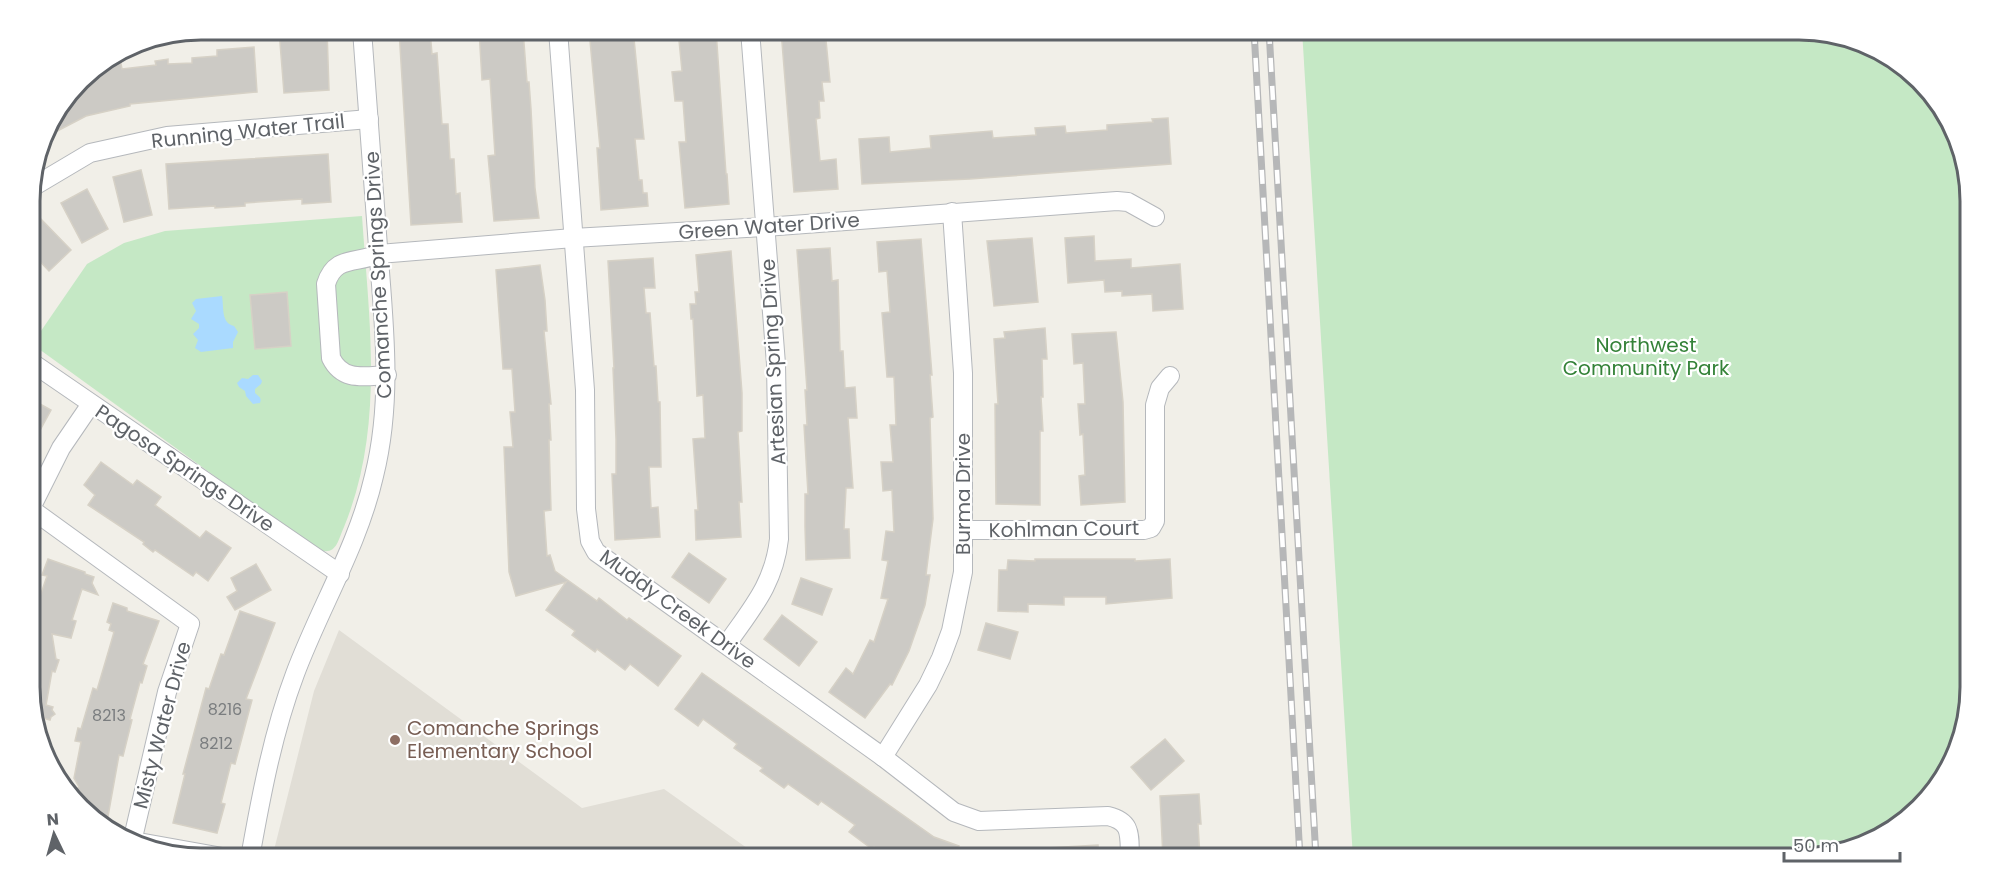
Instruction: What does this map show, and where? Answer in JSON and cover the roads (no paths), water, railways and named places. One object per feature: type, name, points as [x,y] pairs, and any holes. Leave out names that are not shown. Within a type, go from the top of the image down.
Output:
[{"type":"street","name":"Comanche Springs Drive","points":[[252,848],[261,796],[295,674],[340,574],[360,522],[374,476],[384,424],[387,375],[363,41]]},
{"type":"street","name":"Muddy Creek Drive","points":[[559,41],[585,390],[586,509],[590,541],[596,552],[727,644],[954,812],[979,821],[1108,816],[1117,818],[1126,824],[1129,847]]},
{"type":"street","name":"Artesian Spring Drive","points":[[727,644],[766,587],[775,563],[779,539],[778,392],[751,41]]},
{"type":"street","name":"Running Water Trail","points":[[42,182],[90,153],[167,136],[369,119]]},
{"type":"street","name":"Green Water Drive","points":[[387,375],[354,376],[342,373],[331,358],[326,284],[335,266],[345,262],[366,260],[379,254],[573,238],[765,227],[1117,201],[1128,202],[1155,218]]},
{"type":"street","name":"Burma Drive","points":[[883,758],[928,685],[951,631],[963,572],[962,345],[952,212]]},
{"type":"street","name":"Pagosa Springs Drive","points":[[41,369],[340,574]]},
{"type":"street","name":"Kohlman Court","points":[[963,530],[1144,530],[1151,528],[1155,521],[1155,405],[1160,388],[1170,376]]},
{"type":"street","points":[[41,488],[61,448],[91,404]]},
{"type":"street","name":"Misty Water Drive","points":[[41,515],[189,624],[167,692],[135,833]]},
{"type":"water","points":[[222,296],[225,318],[238,332],[233,348],[201,352],[195,348],[198,340],[193,334],[199,328],[199,324],[191,319],[196,311],[192,303],[196,299]]},
{"type":"water","points":[[253,375],[258,375],[262,381],[255,389],[260,403],[253,404],[237,383],[242,378],[248,379]]},
{"type":"railway","points":[[1255,41],[1299,847]]},
{"type":"railway","points":[[1270,41],[1315,847]]},
{"type":"place","name":"Comanche Springs Elementary School","points":[[395,740]]},
{"type":"park label","name":"Northwest Community Park","points":[[1646,356]]}]
